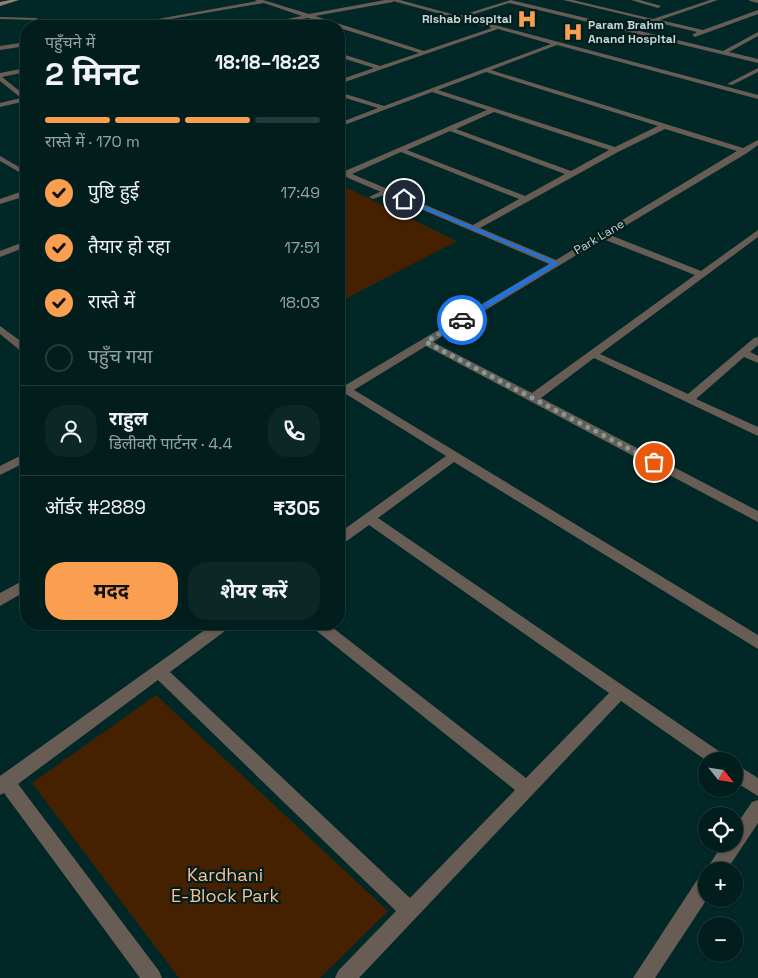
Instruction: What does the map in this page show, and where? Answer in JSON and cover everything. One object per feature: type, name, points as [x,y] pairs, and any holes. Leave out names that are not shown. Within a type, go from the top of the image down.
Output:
[{"type":"street","points":[[0,4],[16,0]]},
{"type":"street","points":[[261,0],[322,20]]},
{"type":"street","points":[[154,20],[261,0],[289,7],[319,9],[359,0]]},
{"type":"street","points":[[288,20],[394,0],[758,97]]},
{"type":"street","points":[[412,0],[758,91]]},
{"type":"street","points":[[460,17],[508,0],[758,61]]},
{"type":"street","points":[[563,0],[703,32]]},
{"type":"street","points":[[634,0],[658,6]]},
{"type":"street","points":[[700,0],[708,2]]},
{"type":"street","points":[[655,20],[715,0]]},
{"type":"street","points":[[752,0],[758,1]]},
{"type":"street","points":[[544,9],[552,5]]},
{"type":"street","points":[[678,42],[758,12]]},
{"type":"street","points":[[345,27],[425,53]]},
{"type":"street","points":[[345,80],[497,28]]},
{"type":"street","points":[[345,33],[356,31]]},
{"type":"street","points":[[723,53],[758,34]]},
{"type":"street","points":[[751,38],[758,40]]},
{"type":"street","points":[[345,123],[565,41]]},
{"type":"street","points":[[0,48],[20,45]]},
{"type":"street","points":[[345,57],[380,68]]},
{"type":"street","points":[[486,70],[744,151]]},
{"type":"street","points":[[730,84],[758,70]]},
{"type":"street","points":[[0,76],[20,71]]},
{"type":"street","points":[[0,76],[20,94]]},
{"type":"street","points":[[432,90],[615,150]]},
{"type":"street","points":[[345,96],[384,108]]},
{"type":"street","points":[[0,105],[20,100]]},
{"type":"street","points":[[345,172],[402,150],[494,110]]},
{"type":"street","points":[[473,228],[615,150],[665,126]]},
{"type":"street","points":[[450,129],[571,174]]},
{"type":"street","name":"Park Lane","points":[[345,391],[758,142]]},
{"type":"street","points":[[402,150],[526,199]]},
{"type":"street","points":[[0,158],[20,170]]},
{"type":"street","points":[[345,174],[556,263]]},
{"type":"street","points":[[0,202],[20,195]]},
{"type":"street","points":[[533,398],[758,233]]},
{"type":"street","points":[[602,236],[701,274]]},
{"type":"street","points":[[747,241],[758,245]]},
{"type":"street","points":[[0,254],[20,246]]},
{"type":"street","points":[[0,329],[20,345]]},
{"type":"street","points":[[689,399],[758,340]]},
{"type":"street","points":[[426,342],[758,517]]},
{"type":"street","points":[[743,353],[758,360]]},
{"type":"street","points":[[593,354],[758,432]]},
{"type":"street","points":[[345,393],[454,456],[758,643]]},
{"type":"street","points":[[345,535],[454,456]]},
{"type":"street","points":[[0,471],[20,460]]},
{"type":"street","points":[[368,518],[707,752]]},
{"type":"street","points":[[0,600],[20,588]]},
{"type":"street","points":[[152,978],[3,784],[216,630]]},
{"type":"street","points":[[326,630],[527,789]]},
{"type":"street","points":[[159,671],[410,911]]},
{"type":"street","points":[[345,978],[620,692]]},
{"type":"street","points":[[743,777],[758,788]]},
{"type":"street","points":[[743,830],[758,808]]},
{"type":"street","points":[[642,978],[698,896]]},
{"type":"lane","points":[[0,18],[36,19]]},
{"type":"lane","points":[[373,197],[386,191]]},
{"type":"green space","points":[[345,187],[457,241],[345,299]]},
{"type":"green space","name":"Kardhani E-Block Park","points":[[156,695],[388,911],[320,978],[179,978],[32,783]]},
{"type":"way so far","points":[[462,320],[426,342],[654,462]]},
{"type":"place","name":"Rishab Hospital","points":[[527,19]]},
{"type":"place","name":"Param Brahm Anand Hospital","points":[[573,32]]},
{"type":"route","points":[[404,199],[556,263],[462,320]]}]
